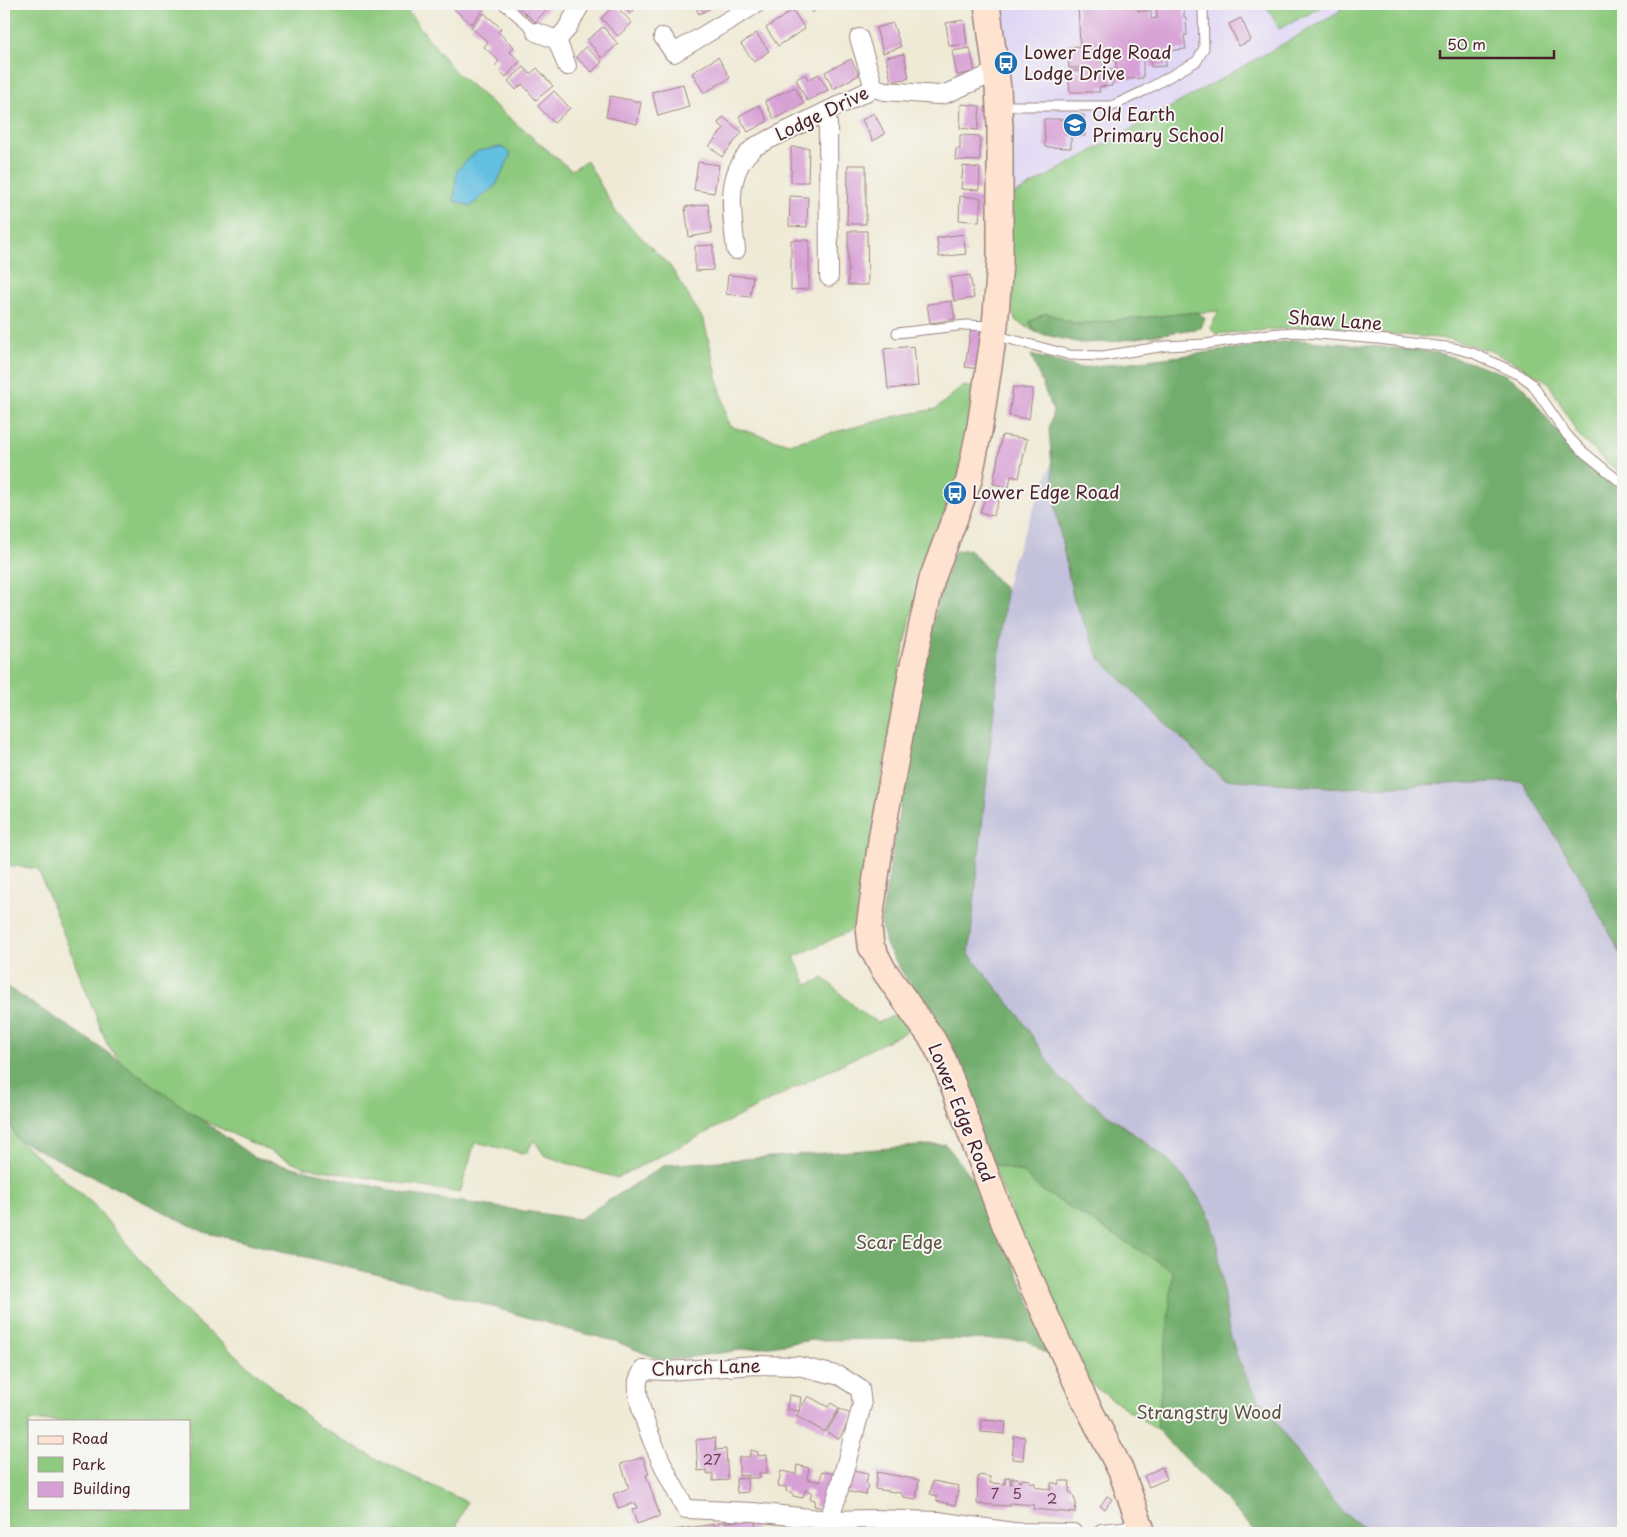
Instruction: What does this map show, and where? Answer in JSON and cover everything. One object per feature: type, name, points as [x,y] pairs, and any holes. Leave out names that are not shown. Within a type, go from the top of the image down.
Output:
[{"type":"street","points":[[557,40],[566,30],[581,4]]},
{"type":"street","points":[[663,37],[674,53],[756,4]]},
{"type":"street","name":"Lower Edge Road","points":[[987,4],[999,106],[1000,262],[994,330],[980,426],[968,480],[932,579],[912,670],[882,834],[869,920],[870,938],[874,954],[882,969],[934,1040],[944,1061],[1006,1228],[1081,1392],[1121,1471],[1143,1531]]},
{"type":"street","points":[[536,32],[557,40],[567,66]]},
{"type":"street","points":[[859,38],[874,88]]},
{"type":"street","name":"Lodge Drive","points":[[736,250],[732,185],[743,160],[756,146],[874,88],[885,91],[938,95],[945,94],[996,72]]},
{"type":"street","points":[[826,112],[828,123],[829,276]]},
{"type":"street","name":"Church Lane","points":[[828,1520],[836,1500],[862,1405],[860,1389],[840,1376],[798,1366],[757,1365],[667,1371],[643,1370],[638,1380],[639,1400],[649,1430],[686,1509],[753,1512],[828,1520],[873,1518],[938,1521],[1013,1532],[1073,1533]]},
{"type":"street","points":[[1102,1533],[1143,1531]]},
{"type":"lane","points":[[503,4],[536,32]]},
{"type":"lane","points":[[999,106],[1087,105],[1106,107],[1120,103],[1197,61],[1204,48],[1203,8]]},
{"type":"lane","name":"Shaw Lane","points":[[898,333],[966,325],[994,330],[1070,355],[1102,356],[1166,346],[1206,344],[1294,332],[1454,348],[1473,353],[1498,364],[1520,375],[1532,384],[1567,435],[1581,450],[1623,484]]},
{"type":"shaded area","name":"Old Earth Primary School","points":[[998,4],[1339,4],[1341,12],[1011,196],[1013,160],[1008,90]]},
{"type":"shaded area","points":[[1296,340],[1404,349],[1506,375],[1524,387],[1554,428],[1572,444],[1596,471],[1623,494],[1623,1533],[1371,1533],[1344,1513],[1321,1486],[1251,1387],[1236,1354],[1228,1327],[1221,1267],[1205,1209],[1195,1194],[1166,1158],[1059,1078],[1018,1014],[969,954],[1006,590],[1010,568],[1051,465],[1049,429],[1053,411],[1031,355],[1081,368]]},
{"type":"green space","points":[[4,4],[402,4],[454,71],[571,170],[587,161],[616,212],[670,266],[704,321],[729,426],[789,444],[897,416],[936,409],[963,386],[977,388],[959,481],[921,576],[901,661],[856,928],[794,957],[807,985],[824,978],[858,1010],[878,1023],[897,1014],[909,1030],[617,1178],[544,1155],[534,1140],[526,1154],[475,1142],[460,1193],[304,1167],[176,1108],[131,1076],[107,1044],[38,869],[4,865]]},
{"type":"green space","points":[[1266,4],[1328,4],[1279,29]]},
{"type":"green space","points":[[1339,4],[1623,4],[1623,477],[1580,438],[1548,382],[1514,362],[1488,350],[1449,339],[1307,327],[1216,334],[1210,328],[1219,311],[1077,324],[1046,313],[1029,322],[1037,333],[1016,321],[1010,307],[1011,196],[1340,12]]},
{"type":"green space","points":[[1197,312],[1205,318],[1201,328],[1111,342],[1081,343],[1037,333],[1029,322],[1046,313],[1077,324]]},
{"type":"green space","points":[[1296,340],[1438,353],[1506,375],[1524,387],[1554,428],[1572,444],[1596,471],[1616,488],[1623,508],[1623,958],[1576,870],[1522,781],[1342,788],[1223,779],[1100,659],[1073,597],[1056,512],[1049,429],[1053,411],[1031,355],[1081,368]]},
{"type":"green space","name":"Strangstry Wood","points":[[969,549],[1006,590],[969,954],[1018,1014],[1059,1078],[1166,1158],[1189,1184],[1208,1212],[1217,1242],[1228,1327],[1236,1354],[1251,1387],[1321,1486],[1344,1513],[1371,1533],[1257,1533],[1157,1430],[1173,1271],[1040,1189],[1023,1173],[992,1164],[923,1007],[886,945],[881,922],[916,709],[939,596],[955,551]]},
{"type":"green space","name":"Scar Edge","points":[[4,985],[94,1043],[255,1158],[406,1194],[579,1219],[665,1165],[945,1144],[979,1186],[1056,1360],[1026,1340],[938,1339],[812,1340],[663,1361],[615,1341],[574,1331],[404,1281],[204,1232],[17,1139],[4,1110]]},
{"type":"green space","points":[[4,1110],[17,1139],[93,1204],[180,1307],[319,1427],[388,1465],[467,1502],[454,1533],[4,1533]]},
{"type":"green space","points":[[992,1164],[1023,1173],[1040,1189],[1174,1271],[1157,1430],[1083,1379]]},
{"type":"water","points":[[502,147],[511,154],[496,185],[471,206],[454,201],[457,170],[477,151]]},
{"type":"building","points":[[459,4],[480,4],[485,8],[471,24],[454,9]]},
{"type":"building","points":[[521,4],[547,4],[550,6],[535,22],[518,7]]},
{"type":"building","points":[[621,4],[640,4],[630,14]]},
{"type":"building","points":[[694,4],[719,4],[699,14]]},
{"type":"building","points":[[806,4],[824,4],[812,13]]},
{"type":"building","points":[[944,4],[960,4],[945,8]]},
{"type":"building","name":"Old Earth Primary School","points":[[1078,4],[1138,4],[1138,11],[1151,11],[1151,19],[1157,18],[1156,4],[1184,4],[1187,35],[1184,35],[1186,49],[1165,51],[1166,66],[1151,67],[1150,58],[1143,58],[1143,78],[1116,80],[1116,60],[1102,60],[1103,69],[1112,69],[1112,86],[1099,87],[1100,92],[1070,92],[1068,71],[1081,71],[1081,68],[1069,68],[1068,47],[1080,46]]},
{"type":"building","points":[[615,5],[632,23],[618,36],[601,18]]},
{"type":"building","points":[[793,10],[805,29],[778,46],[766,28]]},
{"type":"building","points":[[484,13],[501,28],[498,32],[514,47],[510,52],[520,61],[506,77],[495,66],[499,61],[484,47],[488,42],[471,27]]},
{"type":"building","points":[[1241,18],[1251,40],[1239,46],[1229,24]]},
{"type":"building","points":[[964,20],[967,44],[949,46],[946,23]]},
{"type":"building","points":[[893,23],[901,47],[883,53],[876,28]]},
{"type":"building","points":[[603,27],[618,44],[602,58],[587,40]]},
{"type":"building","points":[[756,33],[769,51],[754,62],[741,44]]},
{"type":"building","points":[[585,47],[602,62],[592,72],[576,57]]},
{"type":"building","points":[[970,48],[975,72],[957,75],[952,51]]},
{"type":"building","points":[[904,54],[909,78],[891,82],[886,57]]},
{"type":"building","points":[[718,57],[730,78],[704,93],[692,73]]},
{"type":"building","points":[[851,59],[859,75],[833,89],[825,72]]},
{"type":"building","points":[[524,67],[530,74],[537,68],[553,86],[536,100],[522,84],[516,90],[508,81]]},
{"type":"building","points":[[806,74],[808,80],[819,74],[828,90],[807,101],[796,79]]},
{"type":"building","points":[[683,84],[689,107],[658,116],[652,92]]},
{"type":"building","points":[[795,87],[804,104],[774,119],[765,101]]},
{"type":"building","points":[[554,91],[570,108],[554,123],[538,106]]},
{"type":"building","points":[[610,96],[641,102],[637,124],[606,117]]},
{"type":"building","points":[[961,104],[980,106],[978,130],[960,128]]},
{"type":"building","points":[[759,105],[768,121],[748,132],[739,116]]},
{"type":"building","points":[[874,113],[885,134],[873,141],[862,120]]},
{"type":"building","name":"Old Earth Primary School","points":[[1071,115],[1084,115],[1085,136],[1071,136],[1071,148],[1045,147],[1044,119],[1070,119]]},
{"type":"building","points":[[723,117],[742,132],[722,157],[709,146],[724,128],[718,123]]},
{"type":"building","points":[[960,135],[980,136],[980,161],[955,160],[956,149],[960,149]]},
{"type":"building","points":[[791,147],[809,148],[808,182],[791,182]]},
{"type":"building","points":[[698,162],[719,165],[714,193],[694,190]]},
{"type":"building","points":[[848,165],[866,165],[866,224],[847,224]]},
{"type":"building","points":[[963,166],[980,168],[979,190],[961,189]]},
{"type":"building","points":[[790,196],[808,197],[807,227],[789,226]]},
{"type":"building","points":[[960,196],[981,198],[979,222],[959,220]]},
{"type":"building","points":[[708,204],[712,233],[689,237],[685,207]]},
{"type":"building","points":[[848,231],[867,231],[868,285],[848,285]]},
{"type":"building","points":[[963,234],[966,254],[939,257],[937,238]]},
{"type":"building","points":[[791,240],[809,240],[809,289],[791,290]]},
{"type":"building","points":[[713,245],[713,270],[695,271],[695,246]]},
{"type":"building","points":[[728,275],[753,277],[750,297],[726,294]]},
{"type":"building","points":[[970,275],[974,298],[954,301],[950,278]]},
{"type":"building","points":[[952,301],[955,319],[930,323],[927,304]]},
{"type":"building","points":[[971,328],[985,330],[979,369],[965,367]]},
{"type":"building","points":[[914,346],[918,386],[888,389],[884,349]]},
{"type":"building","points":[[1013,387],[1033,389],[1029,419],[1009,416]]},
{"type":"building","points":[[1002,435],[1027,439],[1019,478],[1011,476],[1009,487],[993,484]]},
{"type":"building","points":[[989,487],[1002,491],[993,516],[980,512]]},
{"type":"building","points":[[789,1395],[801,1397],[799,1411],[787,1409]]},
{"type":"building","points":[[808,1396],[828,1407],[831,1403],[839,1408],[825,1432],[796,1416]]},
{"type":"building","points":[[840,1409],[852,1415],[839,1439],[827,1432]]},
{"type":"building","points":[[982,1420],[1006,1422],[1005,1434],[981,1432]]},
{"type":"building","points":[[1014,1436],[1025,1437],[1023,1460],[1012,1459]]},
{"type":"building","points":[[715,1438],[716,1450],[726,1449],[728,1480],[713,1481],[713,1474],[707,1474],[707,1470],[698,1471],[696,1440]]},
{"type":"building","points":[[751,1450],[758,1452],[758,1456],[767,1455],[767,1473],[759,1473],[760,1478],[749,1478],[749,1475],[739,1476],[739,1457],[749,1457]]},
{"type":"building","points":[[643,1457],[649,1474],[646,1475],[660,1516],[637,1524],[632,1509],[637,1508],[635,1503],[618,1508],[613,1494],[629,1488],[621,1464]]},
{"type":"building","points":[[797,1465],[809,1468],[807,1479],[820,1482],[822,1471],[836,1474],[829,1509],[814,1506],[815,1500],[810,1499],[812,1492],[805,1490],[803,1498],[793,1496],[793,1493],[786,1491],[786,1487],[778,1486],[781,1471],[796,1474]]},
{"type":"building","points":[[1162,1467],[1167,1479],[1149,1487],[1144,1476]]},
{"type":"building","points":[[853,1471],[868,1474],[866,1495],[845,1491],[847,1478],[851,1479]]},
{"type":"building","points":[[877,1472],[919,1480],[916,1499],[903,1497],[901,1493],[875,1489]]},
{"type":"building","points":[[980,1475],[990,1477],[990,1483],[1005,1484],[1005,1478],[1010,1477],[1010,1484],[1012,1484],[1012,1478],[1018,1478],[1018,1481],[1021,1482],[1022,1479],[1030,1480],[1029,1482],[1035,1483],[1035,1487],[1047,1489],[1051,1489],[1051,1483],[1058,1485],[1059,1481],[1070,1481],[1069,1492],[1072,1493],[1076,1503],[1075,1513],[1033,1509],[1034,1505],[1010,1503],[1010,1506],[977,1504],[978,1477]]},
{"type":"building","points":[[747,1478],[748,1492],[737,1493],[736,1479]]},
{"type":"building","points":[[933,1481],[959,1486],[955,1505],[937,1501],[937,1496],[930,1494]]},
{"type":"building","points":[[1107,1496],[1112,1499],[1105,1509],[1100,1506]]},
{"type":"building","points":[[755,1519],[756,1530],[750,1531],[750,1533],[720,1533],[718,1523]]},
{"type":"building","points":[[714,1524],[716,1533],[660,1532]]},
{"type":"place","name":"Lower Edge Road Lodge Drive","points":[[1006,63]]},
{"type":"place","name":"Old Earth Primary School","points":[[1075,125]]},
{"type":"place","name":"Lower Edge Road","points":[[955,493]]}]
